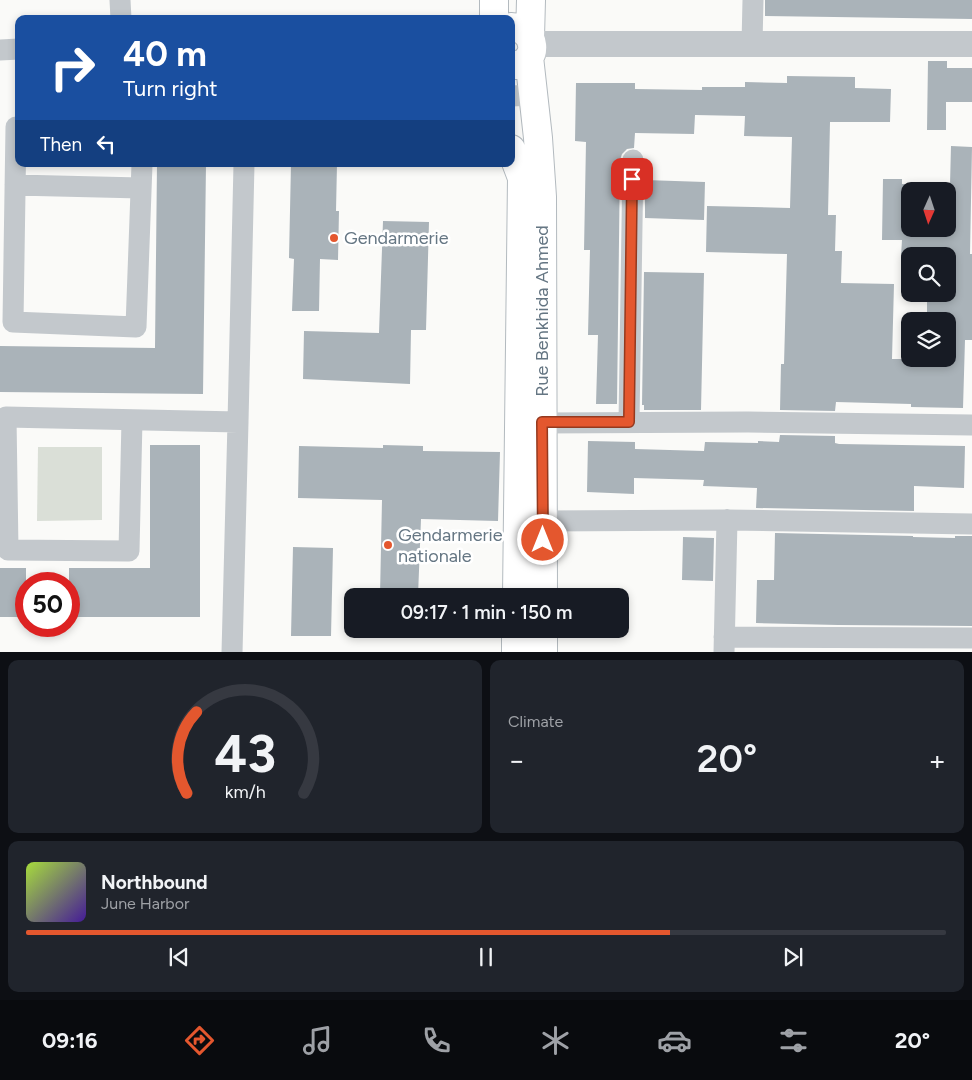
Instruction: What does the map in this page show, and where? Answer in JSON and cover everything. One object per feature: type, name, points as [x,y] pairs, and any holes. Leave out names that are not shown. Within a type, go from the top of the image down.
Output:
[{"type":"main road","points":[[494,0],[494,15]]},
{"type":"main road","name":"Rue Benkhida Ahmed","points":[[531,0],[523,46],[522,96],[538,138],[542,197],[543,588]]},
{"type":"main road","points":[[515,160],[522,178],[517,588]]},
{"type":"main road","points":[[516,638],[516,652]]},
{"type":"main road","points":[[543,638],[543,652]]},
{"type":"street","points":[[120,0],[121,15]]},
{"type":"street","points":[[752,44],[753,0]]},
{"type":"street","points":[[523,46],[972,44]]},
{"type":"street","points":[[0,50],[15,49]]},
{"type":"street","points":[[629,422],[632,160]]},
{"type":"street","points":[[15,167],[14,322],[136,326],[142,167]]},
{"type":"street","points":[[232,652],[244,167]]},
{"type":"street","points":[[15,185],[141,188]]},
{"type":"street","points":[[132,420],[129,551],[8,550],[3,417],[238,422]]},
{"type":"street","points":[[542,422],[972,425]]},
{"type":"street","points":[[543,522],[727,520],[972,524]]},
{"type":"street","points":[[727,520],[724,645],[972,638]]},
{"type":"shaded area","points":[[38,447],[102,447],[102,520],[37,521]]},
{"type":"building","points":[[765,0],[972,0],[972,19],[765,16]]},
{"type":"building","points":[[928,61],[947,61],[947,68],[972,68],[972,102],[946,102],[946,130],[927,130]]},
{"type":"building","points":[[787,76],[855,77],[855,88],[891,89],[890,122],[830,122],[828,215],[836,215],[835,251],[842,251],[841,283],[894,284],[892,359],[901,359],[901,367],[956,367],[956,312],[927,312],[927,302],[956,302],[956,247],[902,247],[902,240],[882,240],[883,179],[902,179],[901,238],[956,238],[956,182],[950,182],[951,146],[972,147],[970,254],[972,254],[972,340],[965,340],[963,408],[911,407],[911,404],[836,402],[835,411],[780,410],[781,364],[784,364],[787,254],[706,252],[707,206],[790,208],[792,137],[744,136],[745,116],[695,115],[694,134],[635,133],[634,148],[627,149],[622,154],[620,160],[617,404],[596,404],[598,335],[588,335],[590,250],[584,250],[586,142],[575,141],[576,83],[635,83],[635,89],[702,90],[702,87],[745,87],[745,82],[787,83]]},
{"type":"building","points":[[157,167],[206,167],[203,394],[0,392],[0,346],[155,348]]},
{"type":"building","points":[[291,167],[337,167],[336,211],[339,211],[338,260],[320,259],[319,311],[292,311],[294,259],[289,258]]},
{"type":"building","points":[[645,180],[705,182],[704,220],[645,218]]},
{"type":"building","points":[[383,221],[429,222],[426,330],[411,330],[410,384],[303,379],[304,331],[379,333]]},
{"type":"building","points":[[644,272],[704,273],[701,410],[644,410],[644,405],[642,405]]},
{"type":"building","points":[[780,435],[835,436],[835,443],[839,444],[965,446],[964,488],[914,486],[914,511],[756,508],[757,488],[703,486],[704,480],[634,478],[634,494],[587,492],[588,441],[635,442],[635,449],[704,451],[705,442],[779,442]]},
{"type":"building","points":[[150,445],[200,445],[200,617],[80,617],[80,572],[69,572],[69,568],[150,568]]},
{"type":"building","points":[[383,445],[423,446],[423,451],[500,452],[498,521],[421,519],[418,588],[380,588],[382,500],[298,498],[299,446],[383,448]]},
{"type":"building","points":[[775,533],[955,538],[955,536],[972,536],[972,626],[756,623],[757,580],[774,580]]},
{"type":"building","points":[[683,537],[714,538],[713,581],[682,580]]},
{"type":"building","points":[[293,547],[333,548],[331,636],[291,636]]},
{"type":"building","points":[[0,568],[26,568],[26,572],[15,572],[15,617],[0,617]]},
{"type":"place","name":"Gendarmerie","points":[[334,238]]},
{"type":"place","name":"Gendarmerie nationale","points":[[388,545]]},
{"type":"route","points":[[543,540],[542,422],[629,422],[632,179]]}]
